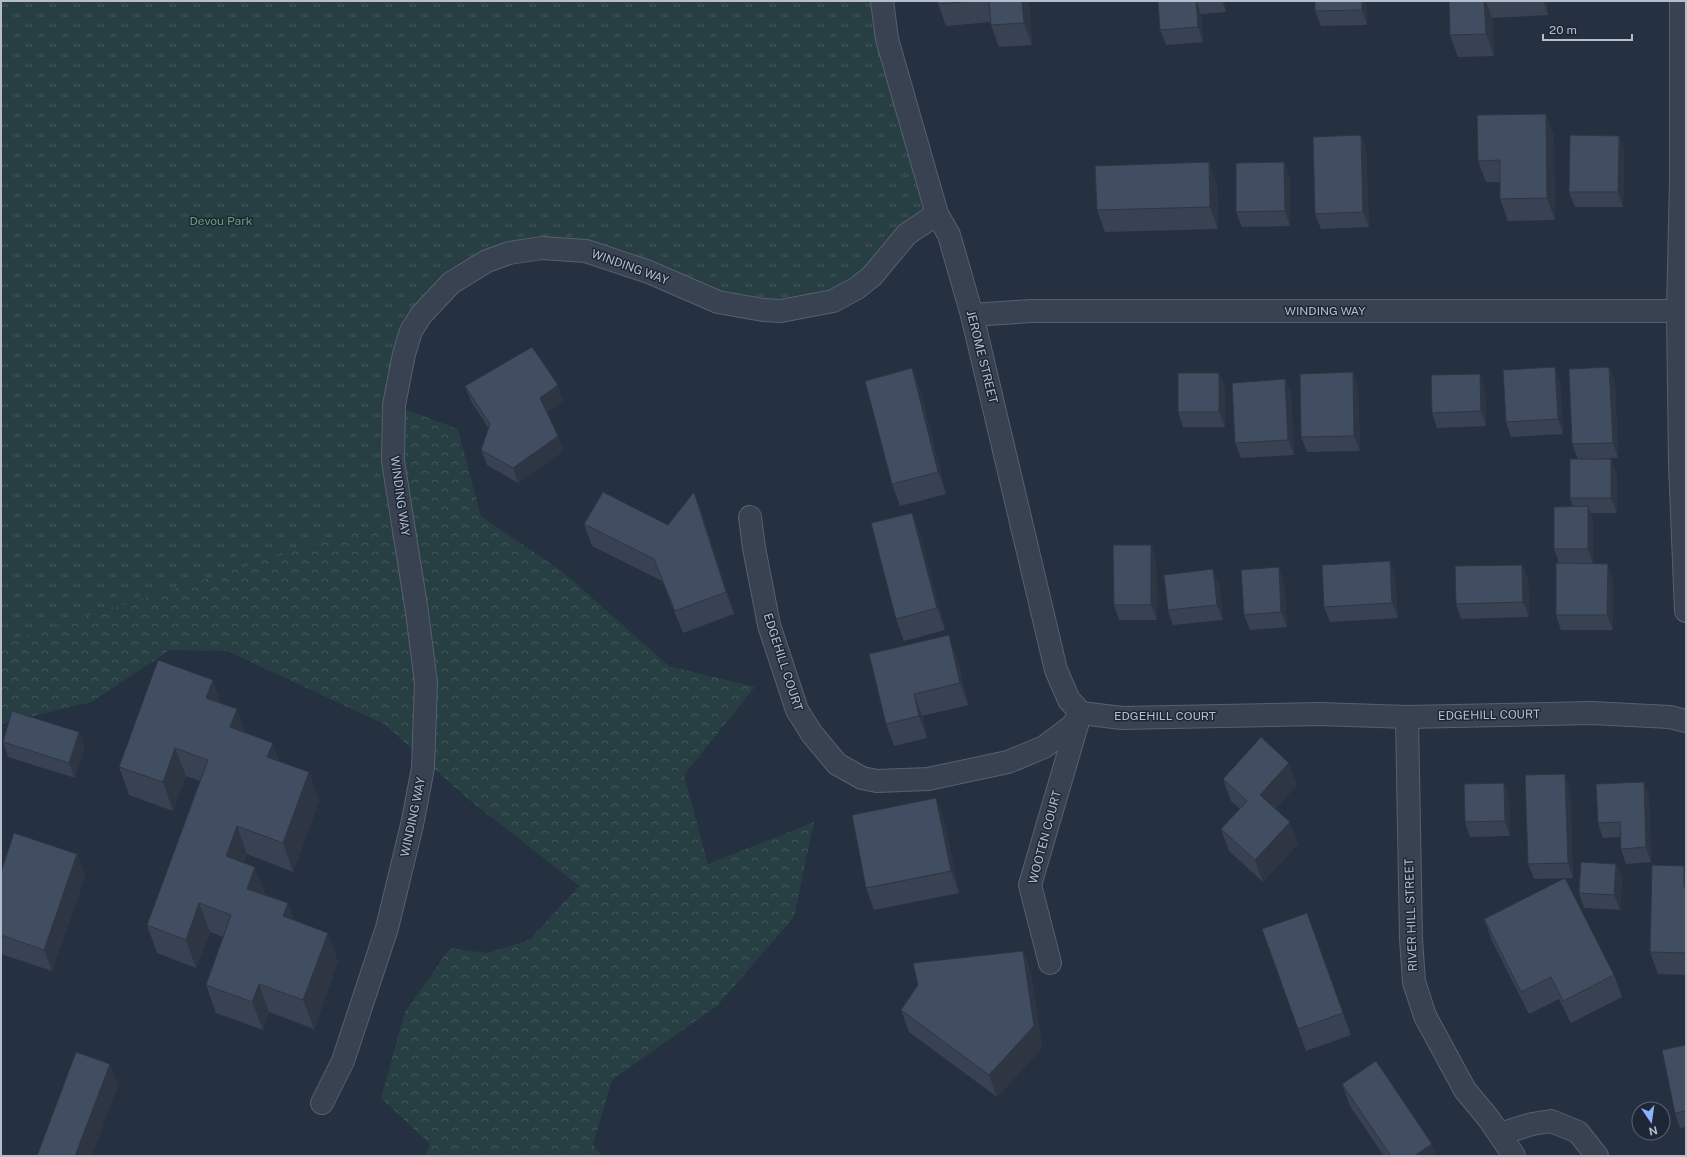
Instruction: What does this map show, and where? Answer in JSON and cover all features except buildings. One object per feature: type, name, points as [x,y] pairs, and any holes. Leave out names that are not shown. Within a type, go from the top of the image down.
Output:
[{"type":"street","name":"JEROME STREET","points":[[882,1],[887,39],[937,214],[948,235],[972,315],[1056,670],[1069,700],[1081,713]]},
{"type":"street","points":[[1680,1],[1681,180],[1678,312],[1680,465],[1686,611]]},
{"type":"street","name":"WINDING WAY","points":[[322,1103],[343,1061],[387,928],[412,825],[423,768],[426,683],[417,612],[394,461],[394,405],[404,354],[411,331],[421,315],[451,284],[486,261],[508,253],[542,248],[586,251],[649,272],[718,302],[763,310],[781,311],[832,301],[857,288],[872,276],[907,234],[937,214]]},
{"type":"street","name":"WINDING WAY","points":[[972,315],[1031,311],[1678,312]]},
{"type":"street","name":"EDGEHILL COURT","points":[[750,517],[754,548],[769,625],[797,710],[812,734],[837,764],[862,778],[877,781],[928,780],[1008,762],[1044,747],[1072,726],[1081,713],[1122,718],[1320,714],[1406,717],[1591,713],[1670,716],[1686,721]]},
{"type":"street","name":"WOOTEN COURT","points":[[1050,963],[1030,885],[1081,713]]},
{"type":"street","name":"RIVER HILL STREET","points":[[1406,717],[1411,939],[1414,982],[1425,1016],[1465,1090],[1500,1134],[1514,1156]]},
{"type":"street","points":[[1500,1134],[1532,1124],[1551,1121],[1578,1132],[1597,1156]]},
{"type":"green space","points":[[1,1],[586,251],[509,253],[421,315],[394,405],[458,429],[481,516],[563,572],[669,666],[755,687],[684,775],[708,864],[814,822],[794,917],[717,1006],[612,1080],[593,1145],[603,1156],[425,1156],[430,1144],[381,1098],[405,1012],[450,948],[487,953],[529,940],[579,886],[468,799],[384,724],[227,651],[170,650],[92,702],[1,724],[1,643],[11,640]]},
{"type":"green space","name":"Devou Park","points":[[1,1],[882,1],[937,214],[872,276],[781,311],[542,248],[451,283],[404,354],[402,517],[1,643]]}]
